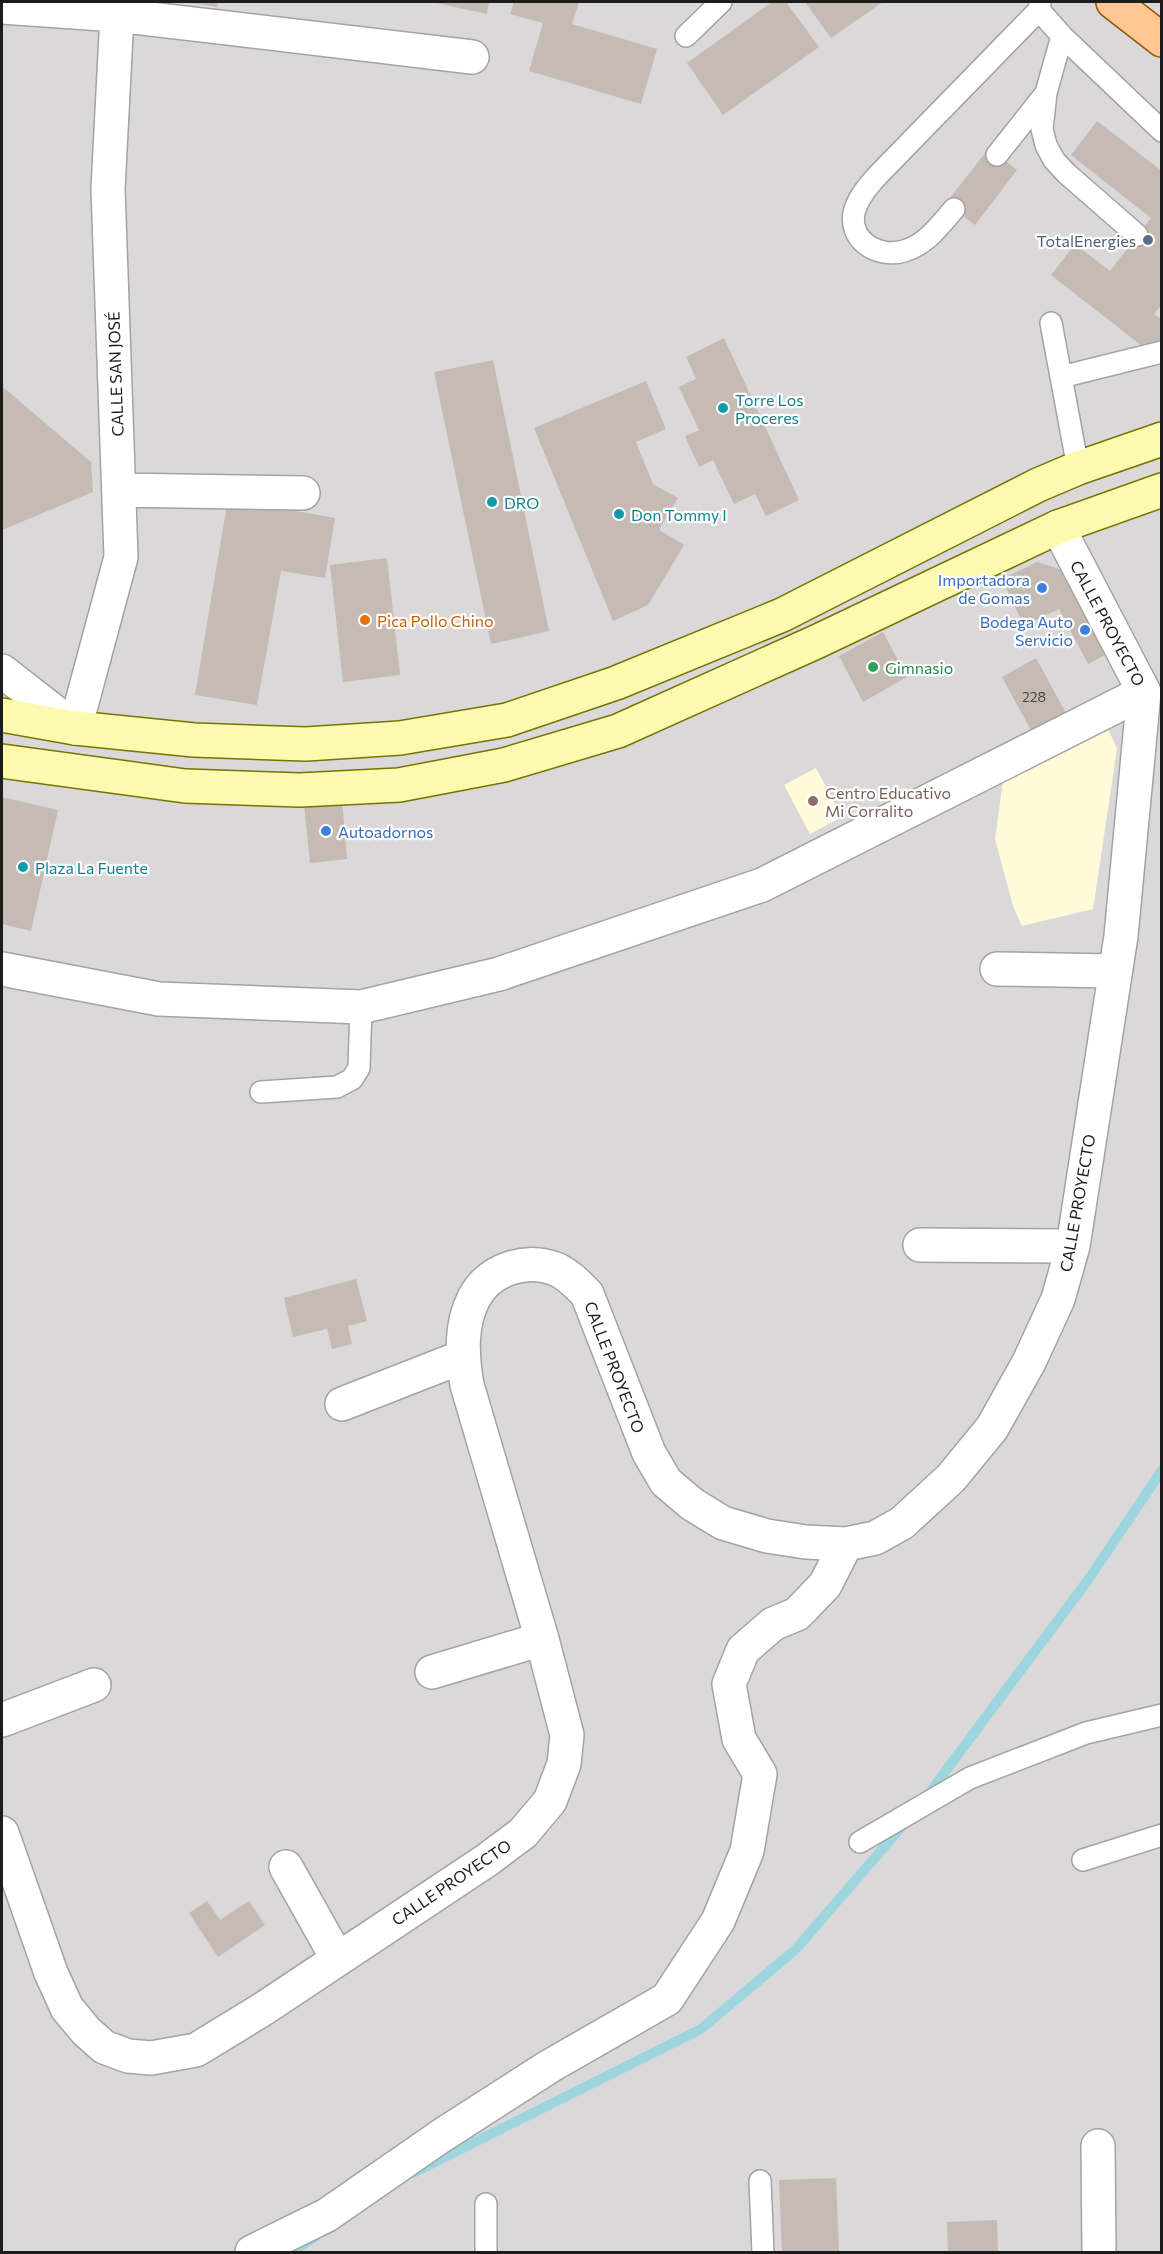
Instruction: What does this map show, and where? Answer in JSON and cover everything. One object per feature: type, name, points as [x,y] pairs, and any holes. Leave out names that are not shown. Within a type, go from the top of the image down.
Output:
[{"type":"main road","points":[[1113,2],[1161,40]]},
{"type":"main road","points":[[2,715],[75,728],[194,740],[306,744],[400,738],[507,720],[616,683],[782,615],[1038,485],[1078,468],[1161,439]]},
{"type":"main road","name":"CALLE PROYECTO","points":[[1038,485],[1058,527]]},
{"type":"main road","points":[[2,761],[185,786],[300,790],[399,785],[504,765],[618,731],[816,642],[1058,527],[1161,490]]},
{"type":"street","points":[[2,7],[117,15],[472,57]]},
{"type":"street","name":"CALLE SAN JOSÉ","points":[[75,728],[121,557],[108,189],[117,15]]},
{"type":"street","points":[[119,490],[303,493]]},
{"type":"street","name":"CALLE PROYECTO","points":[[2,1833],[51,1973],[67,2008],[86,2031],[104,2047],[128,2056],[151,2058],[196,2050],[263,2009],[487,1860],[523,1833],[550,1801],[564,1764],[567,1735],[542,1639],[467,1385],[462,1357],[465,1328],[474,1298],[492,1276],[513,1266],[535,1264],[558,1270],[575,1282],[586,1294],[649,1453],[666,1482],[692,1504],[723,1523],[767,1536],[806,1542],[846,1544],[875,1538],[902,1523],[951,1478],[992,1428],[1029,1362],[1058,1299],[1072,1246],[1120,936],[1144,692],[1058,527]]},
{"type":"street","points":[[2,671],[75,728]]},
{"type":"street","points":[[2,969],[159,999],[361,1007],[500,974],[762,885],[1144,692]]},
{"type":"street","points":[[997,969],[1114,970]]},
{"type":"street","points":[[920,1245],[1072,1246]]},
{"type":"street","points":[[342,1404],[462,1357]]},
{"type":"street","points":[[252,2253],[327,2215],[441,2136],[550,2066],[667,1999],[718,1921],[747,1851],[760,1774],[739,1739],[729,1684],[743,1650],[773,1623],[797,1614],[825,1585],[846,1544]]},
{"type":"street","points":[[432,1672],[542,1639]]},
{"type":"street","points":[[2,1720],[94,1685]]},
{"type":"street","points":[[286,1868],[337,1958]]},
{"type":"street","points":[[1098,2146],[1099,2253]]},
{"type":"lane","points":[[686,36],[721,2]]},
{"type":"lane","points":[[954,209],[938,228],[920,243],[903,251],[885,252],[870,248],[860,240],[854,227],[854,212],[860,197],[879,174],[1039,6],[1062,36],[1161,131]]},
{"type":"lane","points":[[1062,36],[1046,93],[1042,129],[1046,145],[1054,160],[1137,235]]},
{"type":"lane","points":[[997,154],[1046,93]]},
{"type":"lane","points":[[1051,323],[1078,468]]},
{"type":"lane","points":[[1061,377],[1161,352]]},
{"type":"lane","points":[[261,1092],[337,1087],[352,1079],[359,1068],[361,1007]]},
{"type":"lane","points":[[860,1842],[970,1778],[1086,1733],[1161,1715]]},
{"type":"lane","points":[[1083,1860],[1161,1834]]},
{"type":"lane","points":[[760,2181],[763,2253]]},
{"type":"lane","points":[[486,2204],[486,2253]]},
{"type":"shaded area","points":[[2,2],[1161,2],[1161,2252],[2,2252]]},
{"type":"shaded area","points":[[1108,729],[1117,749],[1093,909],[1022,926],[1013,906],[995,839],[1003,781]]},
{"type":"shaded area","name":"Centro Educativo Mi Corralito","points":[[816,768],[842,817],[810,834],[784,785]]},
{"type":"building","points":[[186,2],[218,2],[217,7]]},
{"type":"building","points":[[432,2],[489,2],[487,14]]},
{"type":"building","points":[[514,2],[579,2],[572,24],[657,49],[641,104],[529,71],[543,23],[510,14]]},
{"type":"building","points":[[772,2],[786,2],[819,47],[723,115],[687,63]]},
{"type":"building","points":[[805,2],[883,2],[831,38]]},
{"type":"building","name":"TotalEnergies","points":[[1097,121],[1162,171],[1162,304],[1154,314],[1162,320],[1162,338],[1151,353],[1051,275],[1075,244],[1110,271],[1151,218],[1071,155]]},
{"type":"building","points":[[989,148],[1017,170],[975,225],[946,203]]},
{"type":"building","name":"Torre Los Proceres","points":[[724,338],[799,500],[766,516],[755,494],[734,504],[713,460],[699,467],[685,436],[699,430],[679,387],[696,379],[686,357]]},
{"type":"building","name":"DRO","points":[[493,360],[549,631],[491,644],[434,372]]},
{"type":"building","name":"Don Tommy I","points":[[646,381],[666,429],[636,442],[653,484],[678,498],[659,530],[684,545],[648,605],[613,621],[534,428]]},
{"type":"building","points":[[4,388],[91,462],[93,492],[2,530],[2,390]]},
{"type":"building","points":[[228,499],[335,518],[325,578],[281,571],[257,705],[195,695]]},
{"type":"building","name":"Pica Pollo Chino","points":[[387,558],[400,675],[343,682],[330,565]]},
{"type":"building","name":"Importadora de Gomas","points":[[1037,562],[1072,573],[1111,652],[1088,664],[1059,609],[1024,626],[1002,579]]},
{"type":"building","name":"Gimnasio","points":[[883,632],[907,677],[863,702],[839,656]]},
{"type":"building","points":[[1036,658],[1067,715],[1033,734],[1002,677]]},
{"type":"building","name":"Plaza La Fuente","points":[[2,797],[58,810],[31,931],[2,924]]},
{"type":"building","name":"Autoadornos","points":[[342,800],[347,859],[310,863],[304,804]]},
{"type":"building","points":[[356,1279],[367,1321],[348,1326],[352,1344],[332,1349],[327,1329],[293,1337],[284,1298]]},
{"type":"building","points":[[207,1901],[220,1920],[249,1901],[265,1925],[218,1957],[189,1913]]},
{"type":"building","points":[[836,2178],[839,2252],[782,2252],[779,2180]]},
{"type":"building","points":[[997,2220],[998,2252],[948,2252],[947,2222]]},
{"type":"waterway","points":[[927,1796],[1088,1580],[1162,1470]]},
{"type":"waterway","points":[[413,2173],[701,2029],[796,1949],[904,1824]]},
{"type":"waterway","points":[[292,2252],[315,2237]]},
{"type":"place","name":"TotalEnergies","points":[[1148,240]]},
{"type":"place","name":"Torre Los Proceres","points":[[723,408]]},
{"type":"place","name":"DRO","points":[[492,502]]},
{"type":"place","name":"Don Tommy I","points":[[619,514]]},
{"type":"place","name":"Importadora de Gomas","points":[[1042,588]]},
{"type":"place","name":"Pica Pollo Chino","points":[[365,620]]},
{"type":"place","name":"Bodega Auto Servicio","points":[[1085,630]]},
{"type":"place","name":"Gimnasio","points":[[873,667]]},
{"type":"place","name":"Centro Educativo Mi Corralito","points":[[813,801]]},
{"type":"place","name":"Autoadornos","points":[[326,831]]},
{"type":"place","name":"Plaza La Fuente","points":[[23,867]]}]
